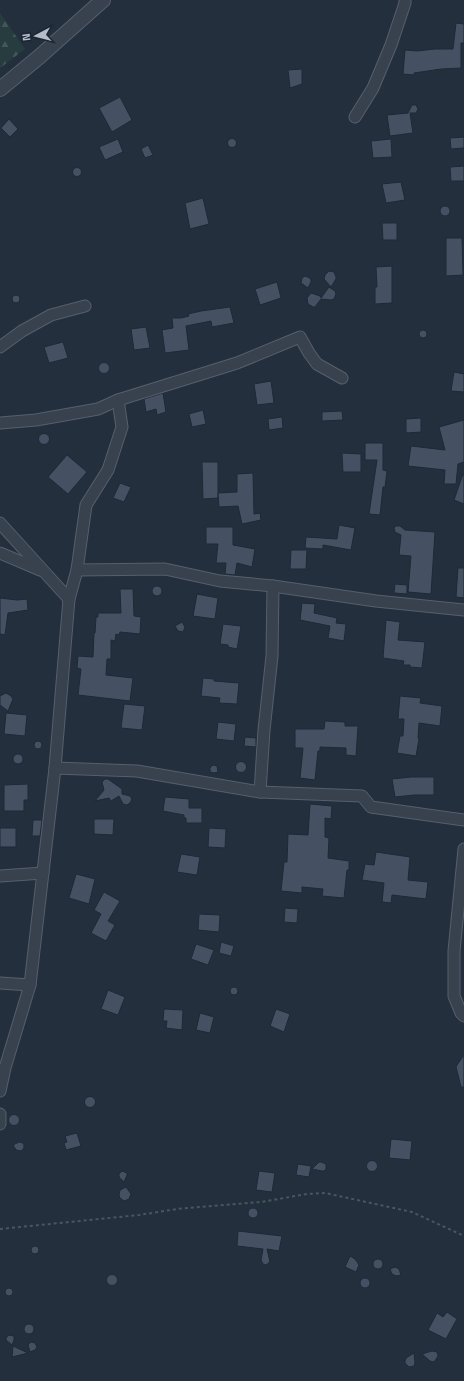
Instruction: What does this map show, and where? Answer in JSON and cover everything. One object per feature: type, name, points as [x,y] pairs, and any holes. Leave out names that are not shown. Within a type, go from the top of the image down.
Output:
[{"type":"street","points":[[0,90],[103,0]]},
{"type":"street","points":[[356,117],[373,88],[390,45],[405,0]]},
{"type":"street","points":[[0,347],[22,331],[51,315],[85,306]]},
{"type":"street","points":[[0,423],[36,420],[98,409],[118,400],[237,363],[300,337],[317,364],[342,378]]},
{"type":"street","points":[[0,1091],[5,1068],[30,985],[55,768],[70,599],[86,505],[108,470],[122,427],[118,400]]},
{"type":"street","points":[[0,523],[70,599]]},
{"type":"street","points":[[0,553],[44,572]]},
{"type":"street","points":[[76,570],[165,569],[220,581],[273,586],[376,601],[464,610]]},
{"type":"street","points":[[260,792],[264,730],[272,656],[273,586]]},
{"type":"street","points":[[55,768],[137,771],[260,792],[362,796],[371,807],[464,820]]},
{"type":"street","points":[[464,849],[454,950],[454,996],[461,1013],[464,1016]]},
{"type":"street","points":[[0,876],[43,873]]},
{"type":"street","points":[[0,983],[30,985]]},
{"type":"street","points":[[0,1114],[0,1124]]},
{"type":"path","points":[[0,1229],[139,1215],[177,1209],[261,1202],[307,1194],[325,1193],[412,1212],[464,1236]]},
{"type":"green space","points":[[0,13],[25,49],[0,68]]},
{"type":"building","points":[[456,23],[464,24],[464,43],[461,43],[461,68],[414,73],[414,75],[403,74],[405,50],[417,51],[453,49]]},
{"type":"building","points":[[302,69],[302,84],[290,88],[288,70]]},
{"type":"building","points":[[120,97],[132,120],[112,132],[99,108]]},
{"type":"building","points":[[412,105],[416,105],[418,109],[416,113],[410,113],[413,133],[390,136],[387,115],[408,113]]},
{"type":"building","points":[[9,119],[18,129],[10,137],[1,128]]},
{"type":"building","points":[[464,137],[464,148],[451,149],[450,138]]},
{"type":"building","points":[[232,138],[237,143],[232,148],[227,143]]},
{"type":"building","points":[[118,139],[123,152],[105,160],[99,147]]},
{"type":"building","points":[[391,139],[392,157],[373,158],[371,141]]},
{"type":"building","points":[[148,145],[153,155],[145,158],[141,149]]},
{"type":"building","points":[[464,166],[464,181],[451,181],[450,167]]},
{"type":"building","points":[[75,168],[79,168],[81,172],[79,176],[75,176],[73,174],[73,170]]},
{"type":"building","points":[[401,182],[405,200],[386,203],[382,184]]},
{"type":"building","points":[[203,198],[209,224],[190,229],[185,203]]},
{"type":"building","points":[[443,206],[447,206],[449,207],[449,215],[443,216],[440,213],[440,209]]},
{"type":"building","points":[[382,223],[397,223],[397,240],[383,240]]},
{"type":"building","points":[[446,238],[462,238],[463,275],[446,276]]},
{"type":"building","points":[[392,266],[392,303],[375,304],[375,287],[377,287],[376,267]]},
{"type":"building","points":[[329,271],[334,272],[336,277],[331,287],[324,279],[325,275]]},
{"type":"building","points":[[305,276],[311,280],[308,288],[301,283],[302,278]]},
{"type":"building","points":[[277,282],[281,298],[260,305],[255,289]]},
{"type":"building","points":[[329,287],[335,291],[336,294],[334,299],[321,299],[315,307],[308,304],[307,298],[311,293],[320,296],[321,298]]},
{"type":"building","points":[[14,295],[18,295],[20,299],[18,303],[14,303],[12,301],[12,297]]},
{"type":"building","points":[[230,307],[234,323],[212,327],[211,321],[186,326],[189,350],[165,353],[162,330],[173,328],[172,318],[181,318],[189,316],[188,314],[201,311]]},
{"type":"building","points":[[146,327],[150,348],[134,350],[131,329]]},
{"type":"building","points":[[421,330],[425,330],[427,334],[425,338],[421,338],[419,336],[419,332]]},
{"type":"building","points":[[63,342],[68,358],[49,363],[44,347]]},
{"type":"building","points":[[102,363],[106,363],[108,364],[108,372],[102,373],[99,370],[99,366]]},
{"type":"building","points":[[454,372],[464,374],[464,392],[451,391]]},
{"type":"building","points":[[271,381],[274,403],[257,405],[254,384]]},
{"type":"building","points":[[163,393],[166,412],[157,415],[156,409],[146,412],[144,399]]},
{"type":"building","points":[[203,410],[206,424],[192,427],[189,414]]},
{"type":"building","points":[[342,411],[343,420],[322,421],[322,412]]},
{"type":"building","points":[[282,417],[283,428],[269,430],[268,419]]},
{"type":"building","points":[[421,418],[421,432],[406,433],[406,419]]},
{"type":"building","points":[[464,420],[464,462],[458,464],[456,484],[444,484],[445,470],[408,466],[411,446],[445,450],[439,427]]},
{"type":"building","points":[[42,434],[46,434],[48,435],[48,443],[42,444],[39,441],[39,437]]},
{"type":"building","points":[[365,443],[383,443],[383,470],[387,471],[385,487],[383,487],[380,515],[369,514],[377,460],[365,460]]},
{"type":"building","points":[[342,453],[361,454],[361,472],[343,472]]},
{"type":"building","points":[[67,455],[87,472],[68,494],[48,477]]},
{"type":"building","points":[[202,462],[218,462],[218,498],[203,499]]},
{"type":"building","points":[[253,473],[254,514],[260,513],[261,520],[242,524],[238,506],[219,507],[218,493],[237,492],[237,474]]},
{"type":"building","points":[[463,474],[464,475],[464,504],[454,500]]},
{"type":"building","points":[[120,483],[131,487],[124,502],[113,498]]},
{"type":"building","points":[[339,525],[355,528],[351,550],[323,545],[323,549],[305,548],[306,537],[337,539]]},
{"type":"building","points":[[396,526],[400,526],[405,530],[435,532],[431,594],[408,592],[411,556],[399,555],[401,535],[395,532],[394,528]]},
{"type":"building","points":[[206,527],[233,527],[233,545],[255,549],[252,567],[237,563],[235,575],[225,574],[226,563],[216,563],[218,544],[206,544]]},
{"type":"building","points":[[291,550],[307,550],[306,569],[290,569]]},
{"type":"building","points":[[458,568],[464,568],[464,598],[456,597]]},
{"type":"building","points":[[395,584],[407,585],[407,594],[394,593]]},
{"type":"building","points":[[155,586],[159,586],[161,587],[161,595],[155,596],[152,593],[152,589]]},
{"type":"building","points":[[120,589],[133,589],[134,616],[141,617],[140,634],[120,632],[119,635],[116,634],[115,641],[111,640],[111,659],[107,659],[106,675],[133,678],[130,701],[78,695],[81,669],[77,668],[78,656],[93,657],[94,633],[98,613],[121,613]]},
{"type":"building","points":[[197,594],[218,598],[215,619],[193,616]]},
{"type":"building","points":[[0,598],[17,600],[27,599],[28,610],[8,613],[5,635],[0,634]]},
{"type":"building","points":[[302,603],[315,604],[314,613],[337,618],[336,623],[346,624],[344,641],[328,638],[330,626],[300,620]]},
{"type":"building","points":[[386,620],[400,622],[398,640],[425,642],[422,668],[403,665],[404,661],[383,658]]},
{"type":"building","points":[[182,622],[185,627],[183,632],[178,631],[175,626]]},
{"type":"building","points":[[223,624],[241,626],[237,649],[228,647],[228,645],[220,644]]},
{"type":"building","points":[[203,678],[214,679],[214,681],[239,683],[237,704],[219,703],[220,698],[201,696]]},
{"type":"building","points":[[6,693],[13,699],[8,711],[0,705],[0,696]]},
{"type":"building","points":[[400,696],[421,698],[420,703],[442,706],[440,726],[419,723],[419,739],[416,756],[397,753],[400,736],[403,736],[404,719],[398,719]]},
{"type":"building","points":[[124,704],[145,706],[142,730],[121,728]]},
{"type":"building","points":[[6,713],[27,715],[25,736],[4,734]]},
{"type":"building","points":[[325,721],[345,722],[345,726],[358,726],[356,756],[346,755],[346,748],[320,747],[320,751],[318,751],[315,780],[300,778],[303,748],[295,748],[295,729],[324,729]]},
{"type":"building","points":[[218,722],[236,724],[234,741],[216,739]]},
{"type":"building","points":[[245,737],[256,738],[256,747],[244,746]]},
{"type":"building","points":[[36,741],[40,741],[42,745],[40,749],[36,749],[34,747],[34,743]]},
{"type":"building","points":[[18,754],[23,759],[18,764],[13,759]]},
{"type":"building","points":[[241,761],[245,763],[247,767],[245,771],[241,773],[237,771],[235,767],[237,763]]},
{"type":"building","points":[[213,765],[217,766],[218,772],[210,772],[210,768]]},
{"type":"building","points":[[434,777],[434,795],[395,797],[392,779]]},
{"type":"building","points":[[105,779],[108,779],[122,789],[122,794],[130,796],[132,799],[130,803],[127,805],[123,804],[119,796],[111,801],[109,798],[95,801],[104,790],[102,782]]},
{"type":"building","points":[[28,784],[28,800],[24,800],[24,811],[4,811],[4,785]]},
{"type":"building","points":[[165,797],[189,799],[189,808],[202,808],[202,823],[186,823],[186,818],[184,818],[184,815],[163,811]]},
{"type":"building","points":[[310,804],[332,806],[331,819],[325,818],[325,837],[329,838],[328,858],[349,861],[349,870],[347,870],[344,898],[322,896],[323,889],[302,887],[302,893],[281,891],[284,862],[287,862],[288,834],[308,835]]},
{"type":"building","points":[[94,819],[114,819],[113,835],[94,834]]},
{"type":"building","points":[[33,820],[42,820],[40,836],[32,836]]},
{"type":"building","points":[[0,828],[16,828],[16,847],[0,847]]},
{"type":"building","points":[[209,828],[226,829],[225,848],[208,847]]},
{"type":"building","points":[[376,852],[410,857],[408,880],[428,882],[426,899],[392,895],[391,903],[382,902],[384,883],[362,880],[365,864],[374,865]]},
{"type":"building","points":[[181,854],[200,857],[197,875],[177,872]]},
{"type":"building","points":[[76,874],[95,879],[89,904],[69,898]]},
{"type":"building","points":[[104,892],[120,901],[108,921],[115,925],[106,941],[91,933],[101,914],[94,910]]},
{"type":"building","points":[[285,908],[298,909],[297,923],[284,922]]},
{"type":"building","points":[[199,914],[220,915],[219,932],[198,930]]},
{"type":"building","points":[[221,942],[234,946],[231,956],[219,953]]},
{"type":"building","points":[[196,944],[214,950],[208,965],[191,959]]},
{"type":"building","points":[[232,987],[236,987],[238,991],[236,995],[232,995],[230,993],[230,989]]},
{"type":"building","points":[[108,990],[125,997],[118,1015],[101,1009]]},
{"type":"building","points":[[164,1009],[183,1010],[182,1030],[166,1028],[167,1021],[163,1021]]},
{"type":"building","points":[[276,1009],[290,1014],[284,1032],[270,1026]]},
{"type":"building","points":[[200,1013],[214,1017],[210,1033],[196,1030]]},
{"type":"building","points":[[464,1055],[464,1087],[461,1087],[456,1067]]},
{"type":"building","points":[[90,1096],[94,1098],[96,1102],[94,1106],[90,1108],[86,1106],[84,1102],[86,1098]]},
{"type":"building","points":[[14,1114],[18,1116],[20,1120],[18,1124],[14,1126],[10,1124],[8,1120],[10,1116]]},
{"type":"building","points":[[77,1133],[81,1146],[66,1150],[64,1143],[67,1142],[65,1136]]},
{"type":"building","points":[[391,1139],[412,1141],[410,1160],[389,1158]]},
{"type":"building","points":[[19,1142],[23,1143],[24,1145],[24,1148],[21,1151],[16,1150],[13,1145]]},
{"type":"building","points":[[370,1161],[374,1161],[376,1162],[376,1170],[370,1171],[367,1168],[367,1164]]},
{"type":"building","points":[[319,1162],[326,1164],[326,1169],[324,1171],[312,1169]]},
{"type":"building","points":[[298,1164],[311,1166],[309,1177],[296,1175]]},
{"type":"building","points":[[122,1171],[127,1173],[124,1182],[119,1177],[119,1174]]},
{"type":"building","points":[[259,1171],[275,1173],[272,1192],[256,1190]]},
{"type":"building","points":[[126,1187],[131,1194],[129,1199],[124,1201],[119,1195],[120,1190]]},
{"type":"building","points":[[251,1208],[255,1208],[257,1209],[257,1217],[251,1218],[248,1215],[248,1211]]},
{"type":"building","points":[[238,1231],[282,1236],[279,1251],[267,1249],[270,1262],[266,1265],[263,1264],[261,1260],[263,1249],[237,1246]]},
{"type":"building","points":[[33,1246],[37,1246],[39,1250],[37,1254],[33,1254],[31,1252],[31,1248]]},
{"type":"building","points":[[350,1256],[355,1259],[359,1265],[356,1272],[345,1267]]},
{"type":"building","points":[[376,1259],[380,1259],[382,1260],[382,1268],[376,1269],[373,1266],[373,1262]]},
{"type":"building","points":[[395,1267],[399,1269],[401,1275],[396,1276],[392,1274],[390,1269]]},
{"type":"building","points":[[112,1274],[116,1276],[118,1280],[116,1284],[112,1286],[108,1284],[106,1280],[108,1276]]},
{"type":"building","points":[[363,1278],[367,1278],[369,1279],[369,1287],[363,1288],[360,1285],[360,1281]]},
{"type":"building","points":[[7,1288],[11,1288],[13,1292],[11,1296],[7,1296],[5,1294],[5,1290]]},
{"type":"building","points":[[447,1312],[457,1319],[446,1339],[428,1330],[437,1313],[443,1317]]},
{"type":"building","points":[[29,1324],[34,1329],[29,1334],[24,1329]]},
{"type":"building","points":[[9,1335],[14,1336],[12,1345],[6,1340]]},
{"type":"building","points":[[31,1342],[35,1343],[37,1347],[35,1350],[30,1352],[28,1345]]},
{"type":"building","points":[[13,1346],[28,1353],[12,1357]]},
{"type":"building","points":[[432,1351],[437,1352],[438,1356],[433,1362],[422,1354]]},
{"type":"building","points":[[414,1353],[414,1366],[409,1367],[405,1363],[406,1358]]}]
